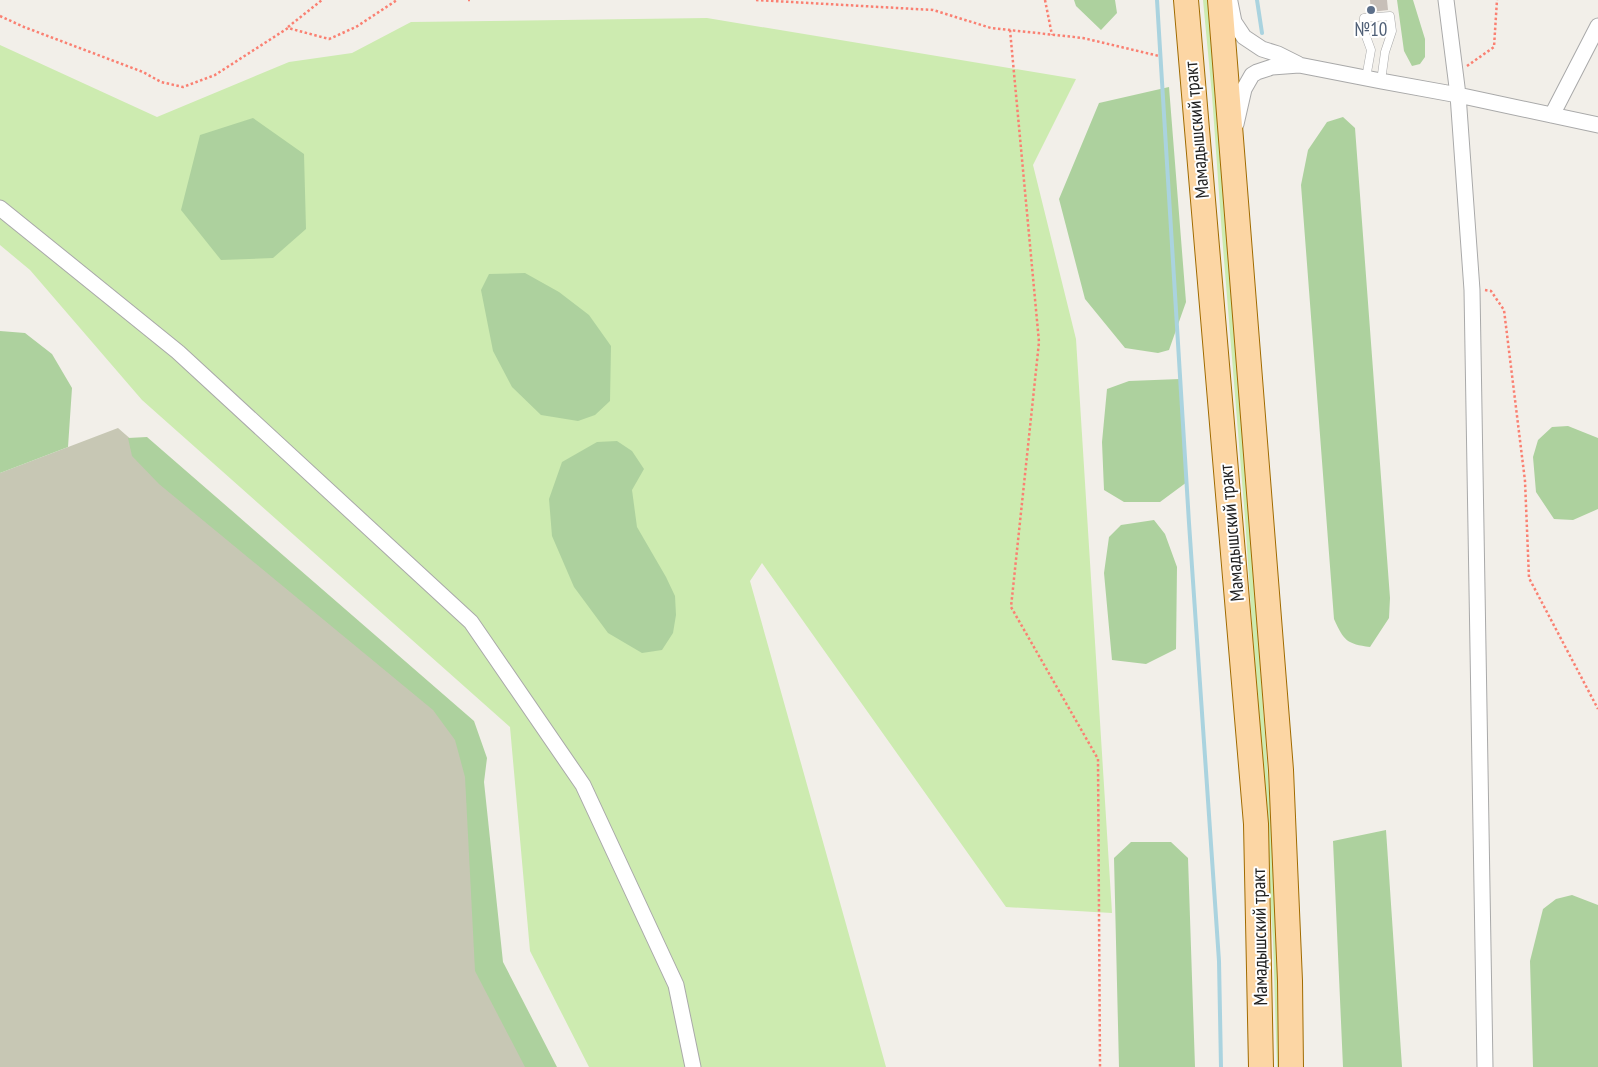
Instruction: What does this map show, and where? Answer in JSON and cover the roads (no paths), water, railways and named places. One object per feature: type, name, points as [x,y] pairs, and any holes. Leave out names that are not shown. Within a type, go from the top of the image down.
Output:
[{"type":"main road","name":"Мамадышский тракт","points":[[1186,0],[1256,824],[1262,1067]]},
{"type":"main road","name":"Мамадышский тракт","points":[[1220,0],[1281,770],[1290,981],[1291,1067]]},
{"type":"street","points":[[1229,0],[1234,22],[1244,37],[1262,49],[1299,64],[1598,125]]},
{"type":"street","points":[[1446,0],[1458,95],[1472,290],[1485,1067]]},
{"type":"street","points":[[1552,115],[1598,26]]},
{"type":"street","points":[[1232,146],[1244,89],[1248,80],[1264,68],[1299,64]]},
{"type":"street","points":[[0,208],[178,352],[471,622],[583,785],[676,985],[693,1067]]},
{"type":"lane","points":[[1366,78],[1370,50],[1364,31],[1364,18],[1390,16],[1392,30],[1385,52],[1381,82]]},
{"type":"waterway","points":[[1157,0],[1189,523],[1219,961],[1221,1067]]},
{"type":"waterway","points":[[1257,0],[1262,33]]},
{"type":"place","name":"№10","points":[[1371,10]]}]
